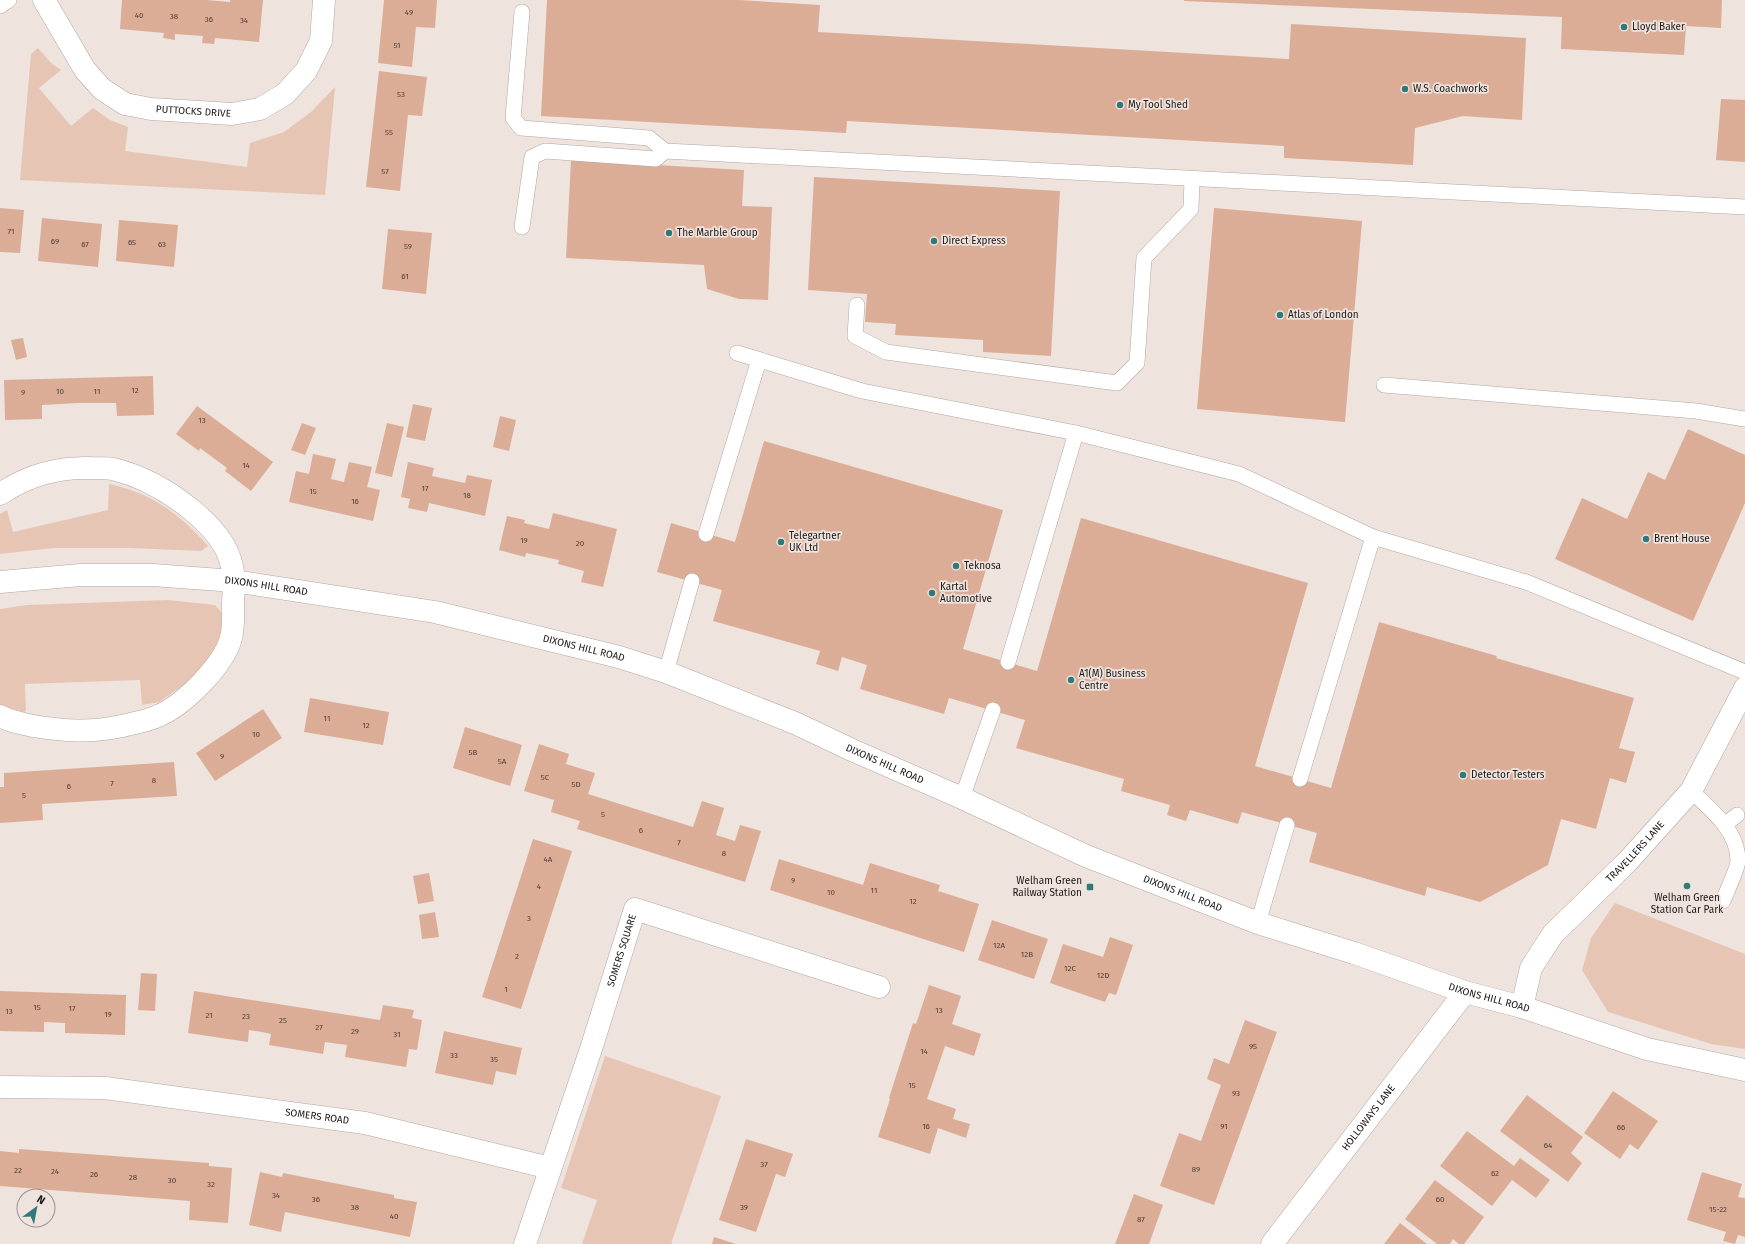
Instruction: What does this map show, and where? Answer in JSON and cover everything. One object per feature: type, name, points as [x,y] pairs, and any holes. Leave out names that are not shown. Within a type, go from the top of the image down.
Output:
[{"type":"street","name":"PUTTOCKS DRIVE","points":[[44,0],[85,70],[102,89],[125,104],[151,110],[232,114],[260,110],[285,94],[306,71],[321,41],[324,0]]},
{"type":"street","points":[[0,494],[37,475],[70,468],[112,469],[152,483],[178,499],[202,519],[211,529],[229,555],[234,581],[231,637],[221,661],[202,683],[184,699],[160,716],[104,730],[62,731],[9,721],[0,716]]},
{"type":"street","name":"DIXONS HILL ROAD","points":[[0,582],[88,575],[153,575],[234,581],[435,612],[618,657],[666,672],[795,722],[852,750],[962,798],[1086,856],[1258,923],[1354,953],[1465,992],[1522,1007],[1647,1049],[1745,1070]]},
{"type":"street","name":"TRAVELLERS LANE","points":[[1522,1007],[1531,968],[1553,934],[1628,860],[1691,790],[1745,688]]},
{"type":"street","name":"SOMERS SQUARE","points":[[550,1168],[591,1049],[635,909],[879,987]]},
{"type":"street","name":"HOLLOWAYS LANE","points":[[1272,1244],[1465,992]]},
{"type":"street","name":"SOMERS ROAD","points":[[0,1087],[105,1088],[358,1122],[550,1168]]},
{"type":"street","points":[[525,1244],[550,1168]]},
{"type":"lane","points":[[0,6],[9,0]]},
{"type":"lane","points":[[522,12],[513,118],[521,128],[649,138],[665,151],[1745,208]]},
{"type":"lane","points":[[522,227],[532,157],[545,151],[656,159],[665,151]]},
{"type":"lane","points":[[858,305],[855,336],[886,352],[1117,383],[1137,363],[1144,258],[1191,209],[1192,179]]},
{"type":"lane","points":[[737,353],[862,392],[1076,433],[1239,474],[1373,537],[1526,582],[1745,672]]},
{"type":"lane","points":[[706,534],[758,360]]},
{"type":"lane","points":[[1384,385],[1696,411],[1745,419]]},
{"type":"lane","points":[[1008,662],[1076,433]]},
{"type":"lane","points":[[1300,779],[1373,537]]},
{"type":"lane","points":[[666,672],[692,582]]},
{"type":"lane","points":[[962,798],[993,710]]},
{"type":"lane","points":[[1691,790],[1731,819],[1738,862],[1723,901]]},
{"type":"lane","points":[[1258,923],[1287,825]]},
{"type":"shaded area","points":[[38,48],[51,63],[61,70],[39,88],[71,126],[93,108],[110,120],[128,127],[125,151],[247,167],[250,143],[284,132],[311,112],[335,87],[325,195],[20,180],[31,54]]},
{"type":"shaded area","points":[[109,484],[138,493],[164,506],[187,524],[208,546],[201,551],[130,548],[53,548],[0,554],[0,514],[7,510],[13,532],[108,510]]},
{"type":"shaded area","points":[[168,600],[215,605],[222,613],[221,632],[212,658],[192,679],[159,702],[142,705],[140,680],[25,684],[26,710],[23,715],[0,706],[0,609],[27,605]]},
{"type":"shaded area","points":[[1615,903],[1745,954],[1745,1049],[1711,1044],[1608,1012],[1582,970],[1591,938]]},
{"type":"shaded area","points":[[605,1056],[721,1096],[671,1244],[582,1244],[597,1200],[561,1188]]},
{"type":"building","points":[[122,0],[206,0],[230,2],[230,0],[263,0],[259,42],[215,38],[214,44],[202,43],[203,36],[175,34],[175,40],[163,38],[164,33],[120,29]]},
{"type":"building","points":[[384,0],[437,0],[435,28],[416,27],[412,67],[378,63]]},
{"type":"building","points":[[547,0],[739,0],[820,5],[818,32],[1289,59],[1291,24],[1526,38],[1522,120],[1463,116],[1415,128],[1413,165],[1284,158],[1284,146],[847,121],[846,133],[541,116]]},
{"type":"building","name":"Lloyd Baker","points":[[1184,0],[1722,0],[1721,28],[1686,26],[1684,55],[1561,49],[1562,17]]},
{"type":"building","points":[[379,71],[427,77],[422,116],[408,115],[400,191],[366,187]]},
{"type":"building","points":[[1721,99],[1745,100],[1745,162],[1716,160]]},
{"type":"building","name":"The Marble Group","points":[[571,160],[744,170],[742,206],[772,207],[768,300],[739,299],[707,289],[704,265],[566,258]]},
{"type":"building","name":"Direct Express","points":[[814,177],[1060,191],[1051,356],[983,352],[983,340],[895,335],[896,324],[865,322],[867,294],[808,290]]},
{"type":"building","points":[[0,208],[24,210],[20,253],[0,252]]},
{"type":"building","name":"Atlas of London","points":[[1214,208],[1362,221],[1345,422],[1197,409]]},
{"type":"building","points":[[42,218],[102,224],[98,267],[38,261]]},
{"type":"building","points":[[119,220],[178,225],[174,267],[116,261]]},
{"type":"building","points":[[388,229],[432,233],[426,294],[382,289]]},
{"type":"building","points":[[23,338],[27,357],[16,360],[11,340]]},
{"type":"building","points":[[153,376],[154,415],[117,416],[116,403],[79,403],[42,405],[42,419],[5,420],[4,380]]},
{"type":"building","points":[[413,404],[432,408],[425,441],[406,437]]},
{"type":"building","points":[[197,406],[273,462],[251,491],[225,471],[227,468],[200,448],[199,451],[176,434]]},
{"type":"building","points":[[500,416],[516,420],[509,451],[493,447]]},
{"type":"building","points":[[302,423],[316,428],[305,455],[291,450]]},
{"type":"building","points":[[387,423],[404,427],[392,477],[375,473]]},
{"type":"building","name":"Brent House","points":[[1688,429],[1745,455],[1745,503],[1693,621],[1555,559],[1582,498],[1627,519],[1648,472],[1665,480]]},
{"type":"building","name":"A1(M) Business Centre","points":[[764,441],[1003,510],[963,649],[1037,671],[1081,518],[1308,583],[1255,766],[1331,788],[1379,622],[1634,698],[1619,748],[1635,752],[1626,783],[1610,778],[1596,829],[1561,819],[1548,865],[1480,902],[1427,887],[1425,896],[1309,862],[1317,833],[1242,812],[1238,824],[1190,810],[1186,821],[1167,815],[1170,805],[1121,791],[1124,779],[1016,748],[1025,720],[949,698],[944,714],[860,689],[867,665],[842,657],[838,671],[816,664],[820,651],[713,621],[722,590],[657,572],[671,523],[735,542]]},
{"type":"building","points":[[313,454],[336,459],[331,479],[344,482],[349,462],[372,467],[367,487],[380,490],[373,521],[289,502],[296,471],[309,474]]},
{"type":"building","points":[[408,462],[434,468],[432,476],[465,483],[467,475],[492,480],[485,516],[429,503],[427,512],[408,508],[410,499],[401,497]]},
{"type":"building","points":[[553,513],[617,529],[603,587],[581,582],[584,571],[558,564],[559,560],[526,553],[525,557],[499,550],[507,516],[525,520],[524,523],[549,529]]},
{"type":"building","points":[[310,698],[389,712],[383,745],[304,732]]},
{"type":"building","points":[[263,709],[282,738],[215,781],[196,753]]},
{"type":"building","points":[[465,727],[522,745],[510,786],[453,768]]},
{"type":"building","points":[[539,744],[569,754],[566,764],[595,773],[588,794],[693,827],[702,801],[724,808],[716,835],[735,841],[740,825],[761,831],[745,882],[577,829],[580,821],[551,812],[554,800],[524,791]]},
{"type":"building","points":[[174,762],[177,796],[42,804],[43,820],[0,823],[0,787],[4,787],[4,773]]},
{"type":"building","points":[[533,839],[572,851],[521,1009],[482,997]]},
{"type":"building","points":[[779,859],[863,885],[870,863],[940,885],[938,891],[979,904],[964,952],[770,890]]},
{"type":"building","points":[[429,873],[434,901],[418,904],[413,876]]},
{"type":"building","points":[[435,912],[439,937],[422,939],[419,915]]},
{"type":"building","points":[[992,920],[1048,939],[1034,979],[978,960]]},
{"type":"building","points":[[1110,937],[1133,945],[1116,995],[1109,993],[1105,1002],[1050,983],[1063,944],[1103,957]]},
{"type":"building","points":[[141,973],[157,974],[155,1011],[138,1010]]},
{"type":"building","points":[[929,985],[961,996],[952,1024],[981,1034],[974,1056],[945,1046],[927,1099],[956,1109],[953,1119],[970,1124],[966,1138],[938,1128],[930,1154],[878,1137],[913,1023],[916,1024]]},
{"type":"building","points":[[0,991],[126,995],[125,1035],[65,1033],[65,1023],[44,1022],[44,1032],[0,1031]]},
{"type":"building","points":[[194,991],[380,1020],[383,1005],[414,1010],[412,1018],[422,1020],[417,1050],[409,1049],[406,1067],[345,1057],[347,1045],[325,1042],[323,1054],[269,1045],[271,1034],[262,1032],[249,1030],[248,1042],[188,1033]]},
{"type":"building","points":[[1245,1020],[1277,1032],[1214,1205],[1160,1186],[1179,1133],[1201,1141],[1221,1085],[1207,1079],[1214,1058],[1229,1064]]},
{"type":"building","points":[[444,1031],[522,1048],[516,1075],[496,1071],[493,1085],[435,1073]]},
{"type":"building","points":[[1613,1091],[1658,1121],[1638,1150],[1630,1144],[1620,1159],[1584,1133]]},
{"type":"building","points":[[1527,1095],[1583,1137],[1571,1153],[1582,1163],[1568,1182],[1500,1131]]},
{"type":"building","points":[[1467,1131],[1514,1166],[1520,1158],[1550,1180],[1536,1198],[1512,1180],[1492,1206],[1440,1166]]},
{"type":"building","points":[[746,1139],[793,1154],[785,1177],[776,1174],[756,1232],[719,1220]]},
{"type":"building","points":[[19,1149],[209,1163],[209,1166],[232,1168],[228,1223],[189,1220],[190,1201],[56,1190],[56,1188],[0,1186],[0,1151],[19,1153]]},
{"type":"building","points":[[260,1172],[282,1177],[283,1173],[394,1195],[394,1198],[417,1202],[410,1237],[285,1212],[281,1232],[249,1225]]},
{"type":"building","points":[[1702,1172],[1742,1184],[1738,1197],[1745,1198],[1745,1237],[1738,1235],[1735,1244],[1723,1241],[1726,1232],[1687,1220]]},
{"type":"building","points":[[1435,1180],[1484,1217],[1464,1244],[1459,1244],[1453,1239],[1450,1244],[1437,1244],[1405,1219]]},
{"type":"building","points":[[1134,1194],[1163,1205],[1149,1244],[1115,1244]]},
{"type":"building","points":[[1400,1223],[1427,1244],[1384,1244]]},
{"type":"building","points":[[714,1237],[736,1244],[712,1244]]},
{"type":"place","name":"Lloyd Baker","points":[[1624,27]]},
{"type":"place","name":"W.S. Coachworks","points":[[1405,89]]},
{"type":"place","name":"My Tool Shed","points":[[1120,105]]},
{"type":"place","name":"The Marble Group","points":[[669,233]]},
{"type":"place","name":"Direct Express","points":[[934,241]]},
{"type":"place","name":"Atlas of London","points":[[1280,315]]},
{"type":"place","name":"Brent House","points":[[1646,539]]},
{"type":"place","name":"Telegartner UK Ltd","points":[[781,542]]},
{"type":"place","name":"Teknosa","points":[[956,566]]},
{"type":"place","name":"Kartal Automotive","points":[[932,593]]},
{"type":"place","name":"A1(M) Business Centre","points":[[1071,680]]},
{"type":"place","name":"Detector Testers","points":[[1463,775]]},
{"type":"place","name":"Welham Green Station Car Park","points":[[1687,886]]},
{"type":"place","name":"Welham Green Railway Station","points":[[1090,887]]}]
